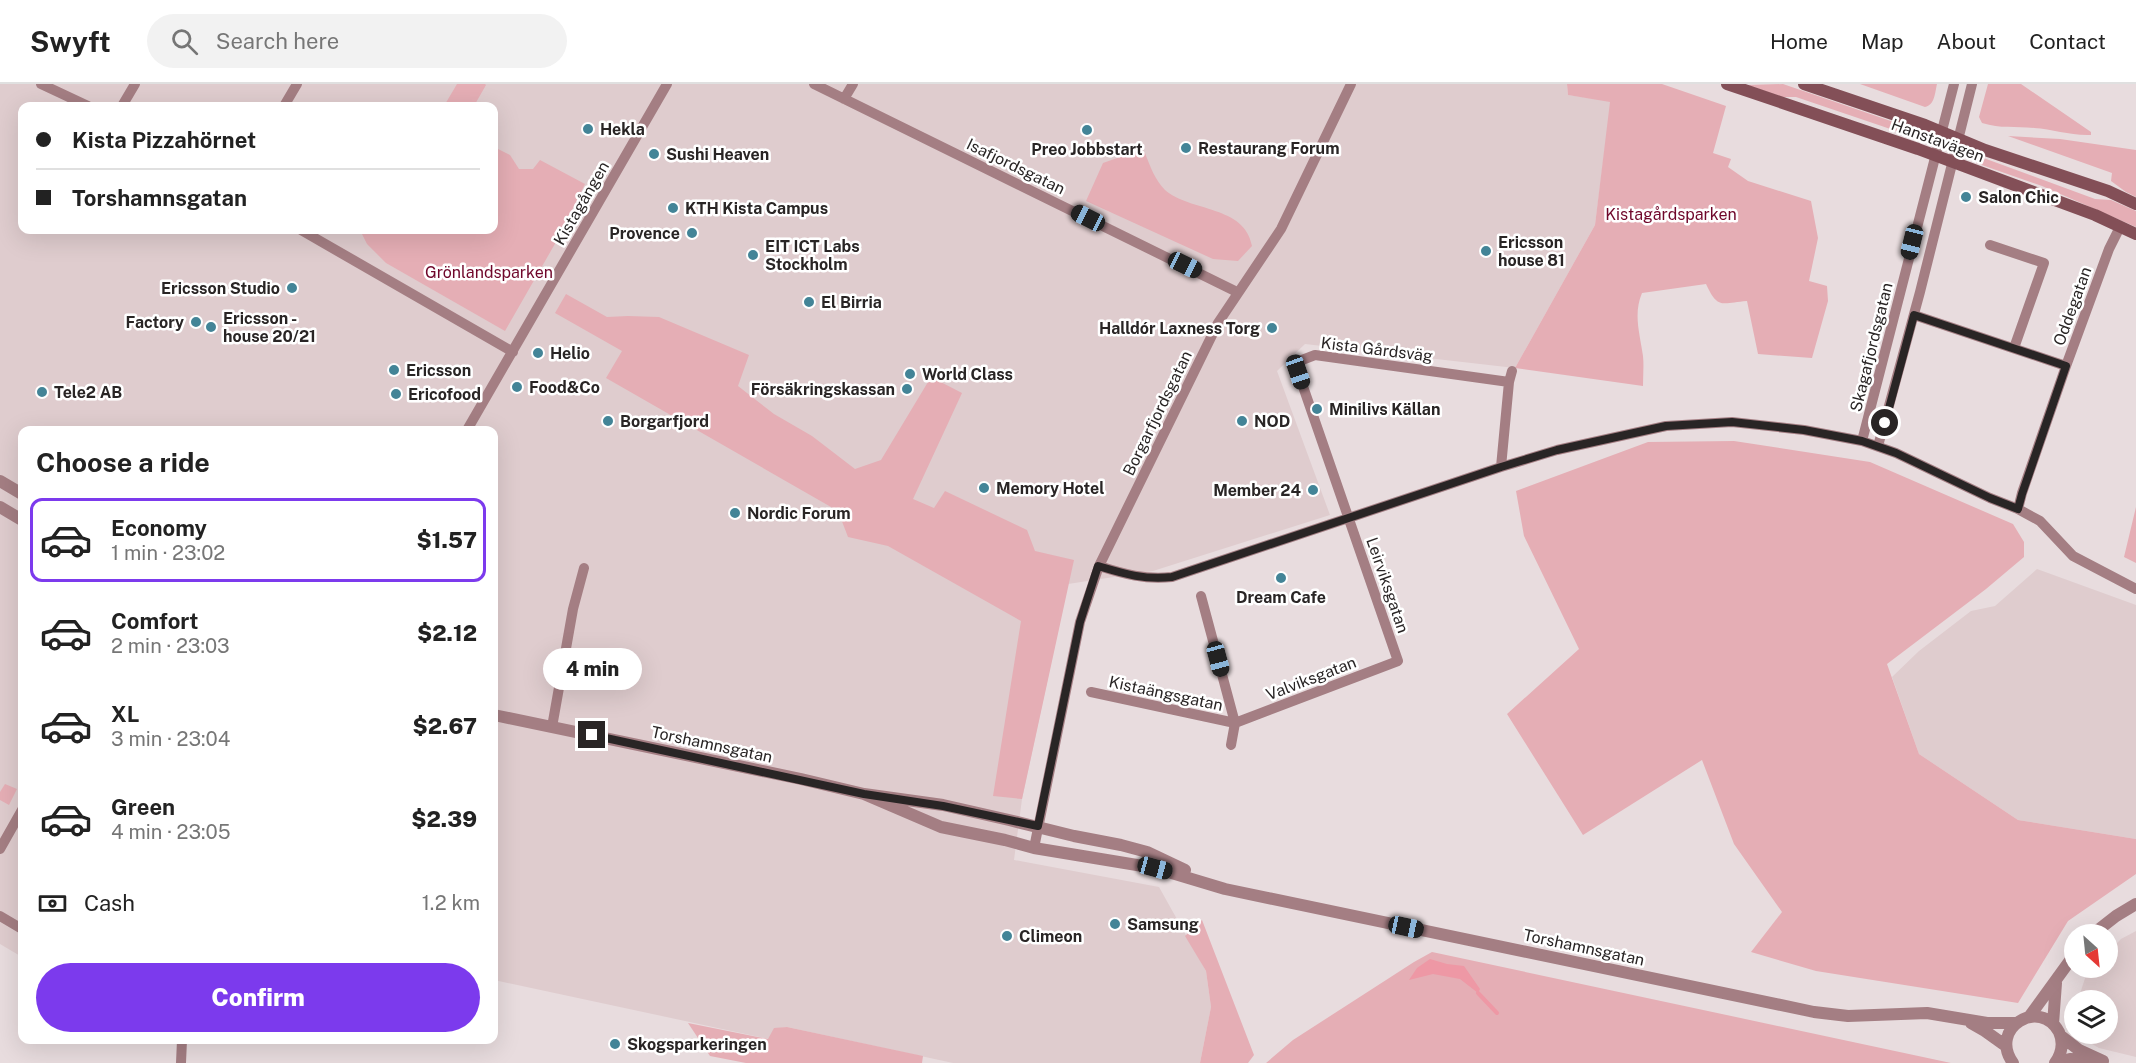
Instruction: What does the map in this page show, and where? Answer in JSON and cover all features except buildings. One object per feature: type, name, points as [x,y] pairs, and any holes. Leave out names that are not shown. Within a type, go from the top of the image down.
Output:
[{"type":"main road","name":"Hanstavägen","points":[[1804,84],[1941,132],[1985,150],[2108,191],[2136,204]]},
{"type":"main road","name":"Hanstavägen","points":[[1735,85],[1935,155],[2095,215],[2136,234]]},
{"type":"street","points":[[41,84],[79,102]]},
{"type":"street","points":[[124,102],[135,84]]},
{"type":"street","points":[[286,102],[297,84]]},
{"type":"street","name":"Kistagången","points":[[469,426],[667,84]]},
{"type":"street","name":"Isafjordsgatan","points":[[814,84],[1237,292]]},
{"type":"street","points":[[844,99],[853,84]]},
{"type":"street","name":"Borgarfjordsgatan","points":[[1034,848],[1080,622],[1098,566],[1218,323],[1281,229],[1351,84]]},
{"type":"street","name":"Skagafjordsgatan","points":[[1862,441],[1954,84]]},
{"type":"street","name":"Skagafjordsgatan","points":[[1878,446],[1914,315],[1972,84]]},
{"type":"street","name":"Oddegatan","points":[[2018,509],[2066,366],[2109,249],[2120,226]]},
{"type":"street","points":[[308,234],[513,352]]},
{"type":"street","points":[[1990,245],[2044,263],[2014,348]]},
{"type":"street","points":[[1914,315],[2066,366]]},
{"type":"street","name":"Kista Gårdsväg","points":[[1349,518],[1298,372],[1298,366],[1302,360],[1316,355],[1349,358],[1509,382]]},
{"type":"street","points":[[1501,467],[1512,371]]},
{"type":"street","points":[[1098,566],[1136,577],[1153,579],[1172,577],[1557,450],[1666,426],[1732,422],[1804,430],[1878,446],[2040,521],[2073,556],[2136,589]]},
{"type":"street","points":[[0,481],[18,492]]},
{"type":"street","points":[[0,507],[18,518]]},
{"type":"street","name":"Leirviksgatan","points":[[1349,518],[1398,662]]},
{"type":"street","points":[[552,727],[573,609],[584,568]]},
{"type":"street","points":[[1201,596],[1235,723],[1231,745]]},
{"type":"street","name":"Valviksgatan","points":[[1235,723],[1398,662]]},
{"type":"street","name":"Kistaängsgatan","points":[[1091,692],[1235,723]]},
{"type":"street","name":"Torshamnsgatan","points":[[498,716],[864,794],[943,806],[1038,826],[1147,852],[1192,873],[1199,880]]},
{"type":"street","name":"Torshamnsgatan","points":[[864,794],[941,827],[1034,848],[1155,868],[1225,889],[1814,1012],[1848,1016],[1927,1013],[1965,1020],[2016,1023]]},
{"type":"street","points":[[0,849],[18,817]]},
{"type":"street","points":[[2106,924],[2136,904]]},
{"type":"street","points":[[0,916],[18,927]]},
{"type":"street","points":[[2013,1063],[2006,1046],[2009,1031],[2016,1023],[2029,1017],[2064,969]]},
{"type":"street","points":[[2053,1024],[2053,1001],[2057,979]]},
{"type":"street","points":[[2029,1017],[2042,1018],[2053,1024],[2061,1036],[2079,1050],[2107,1062]]},
{"type":"street","name":"Torshamnsgatan","points":[[1965,1020],[1985,1030],[2006,1046]]},
{"type":"street","points":[[2056,1063],[2062,1050],[2061,1036]]},
{"type":"street","points":[[181,1063],[182,1044]]},
{"type":"street","points":[[2056,1063],[2070,1059],[2107,1062]]},
{"type":"shaded area","points":[[0,84],[1567,84],[1568,95],[1611,101],[1595,225],[1515,368],[1305,344],[1277,371],[1330,515],[1153,571],[1068,584],[1022,799],[1014,860],[1159,887],[1206,971],[1211,1007],[1200,1063],[953,1063],[787,1027],[774,1029],[769,1039],[498,981],[498,426],[18,426],[18,955],[0,944]]},
{"type":"shaded area","points":[[2037,569],[2136,605],[2136,839],[2018,820],[1919,754],[1892,677],[1919,651],[1971,611],[1995,606]]},
{"type":"shaded area","points":[[2136,931],[2136,1057],[2099,1048],[2092,1044],[2118,1044],[2118,990],[2081,990],[2085,978],[2118,978],[2118,942]]},
{"type":"shaded area","points":[[1430,959],[1464,966],[1480,989],[1478,993],[1460,979],[1433,974],[1409,980],[1417,968]]},
{"type":"green space","points":[[457,84],[486,85],[476,102],[446,102]]},
{"type":"green space","name":"Kistagårdsparken","points":[[1567,84],[1662,84],[1726,106],[1713,153],[1731,159],[1728,167],[1748,181],[1811,201],[1818,238],[1809,281],[1827,286],[1828,301],[1812,358],[1758,354],[1747,301],[1722,303],[1714,298],[1706,284],[1642,293],[1638,316],[1643,356],[1643,386],[1515,368],[1595,225],[1610,102],[1568,95]]},
{"type":"green space","points":[[1783,84],[1917,130],[1914,137],[1796,97],[1782,97],[1747,85]]},
{"type":"green space","points":[[1860,84],[1937,84],[1933,101],[1925,107]]},
{"type":"green space","points":[[1988,84],[2021,84],[2091,132],[2091,135],[1982,123],[1979,117]]},
{"type":"green space","points":[[2008,136],[2060,139],[2136,150],[2136,197],[2111,181],[2112,173]]},
{"type":"green space","name":"Grönlandsparken","points":[[498,149],[510,155],[519,169],[533,169],[540,160],[585,184],[556,242],[505,331],[386,263],[367,244],[362,234],[498,234]]},
{"type":"green space","points":[[1137,151],[1145,153],[1151,168],[1165,190],[1188,202],[1228,216],[1239,223],[1247,233],[1252,246],[1238,261],[1213,259],[1086,201],[1103,163]]},
{"type":"green space","points":[[1978,156],[2095,199],[2111,200],[2136,211],[2136,227],[2042,186],[1976,163]]},
{"type":"green space","points":[[566,294],[607,317],[659,317],[749,355],[738,386],[774,414],[812,436],[855,469],[881,460],[931,377],[962,393],[913,499],[934,508],[945,491],[1027,530],[1035,551],[1074,560],[1022,799],[993,796],[1021,621],[888,546],[848,537],[838,511],[606,378],[622,351],[555,313]]},
{"type":"green space","points":[[1734,441],[1870,462],[2013,524],[2024,542],[2024,557],[1986,589],[1887,664],[1919,754],[2018,820],[2136,839],[2136,874],[2064,924],[2018,1003],[1816,971],[1751,952],[1782,912],[1734,844],[1702,760],[1583,835],[1507,714],[1579,649],[1524,536],[1516,491],[1648,442]]},
{"type":"green space","points":[[2136,507],[2136,563],[2124,557]]},
{"type":"green space","points":[[5,784],[17,789],[9,805],[0,800],[0,792]]},
{"type":"green space","points":[[1202,920],[1254,1055],[1248,1063],[1200,1063],[1211,1007],[1206,971],[1185,936]]},
{"type":"green space","points":[[1432,952],[1951,1063],[1266,1063],[1293,1040]]},
{"type":"green space","points":[[688,1023],[768,1039],[774,1028],[787,1027],[923,1056],[922,1063],[746,1063],[710,1056]]},
{"type":"waterway","points":[[1478,993],[1497,1013]]},
{"type":"place","name":"Hekla","points":[[588,129]]},
{"type":"place","name":"Preo Jobbstart","points":[[1087,130]]},
{"type":"place","name":"Restaurang Forum","points":[[1186,148]]},
{"type":"place","name":"Sushi Heaven","points":[[654,154]]},
{"type":"place","name":"Salon Chic","points":[[1966,197]]},
{"type":"place","name":"KTH Kista Campus","points":[[673,208]]},
{"type":"place","name":"Provence","points":[[692,233]]},
{"type":"place","name":"Ericsson house 81","points":[[1486,251]]},
{"type":"place","name":"EIT ICT Labs Stockholm","points":[[753,255]]},
{"type":"place","name":"Ericsson Studio","points":[[292,288]]},
{"type":"place","name":"El Birria","points":[[809,302]]},
{"type":"place","name":"Factory","points":[[196,322]]},
{"type":"place","name":"Ericsson - house 20/21","points":[[211,327]]},
{"type":"place","name":"Halldór Laxness Torg","points":[[1272,328]]},
{"type":"place","name":"Helio","points":[[538,353]]},
{"type":"place","name":"Ericsson","points":[[394,370]]},
{"type":"place","name":"World Class","points":[[910,374]]},
{"type":"place","name":"Food&Co","points":[[517,387]]},
{"type":"place","name":"Försäkringskassan","points":[[907,389]]},
{"type":"place","name":"Tele2 AB","points":[[42,392]]},
{"type":"place","name":"Ericofood","points":[[396,394]]},
{"type":"place","name":"Minilivs Källan","points":[[1317,409]]},
{"type":"place","name":"Borgarfjord","points":[[608,421]]},
{"type":"place","name":"NOD","points":[[1242,421]]},
{"type":"place","name":"Memory Hotel","points":[[984,488]]},
{"type":"place","name":"Member 24","points":[[1313,490]]},
{"type":"place","name":"Nordic Forum","points":[[735,513]]},
{"type":"place","name":"Dream Cafe","points":[[1281,578]]},
{"type":"place","name":"Samsung","points":[[1115,924]]},
{"type":"place","name":"Climeon","points":[[1007,936]]},
{"type":"place","name":"Skogsparkeringen","points":[[615,1044]]},
{"type":"route","points":[[592,735],[864,794],[943,806],[1038,826],[1080,622],[1098,566],[1136,577],[1153,579],[1172,577],[1501,467],[1557,450],[1666,426],[1732,422],[1804,430],[1862,441],[1896,453],[2018,509],[2066,366],[1914,315],[1885,423]]}]
